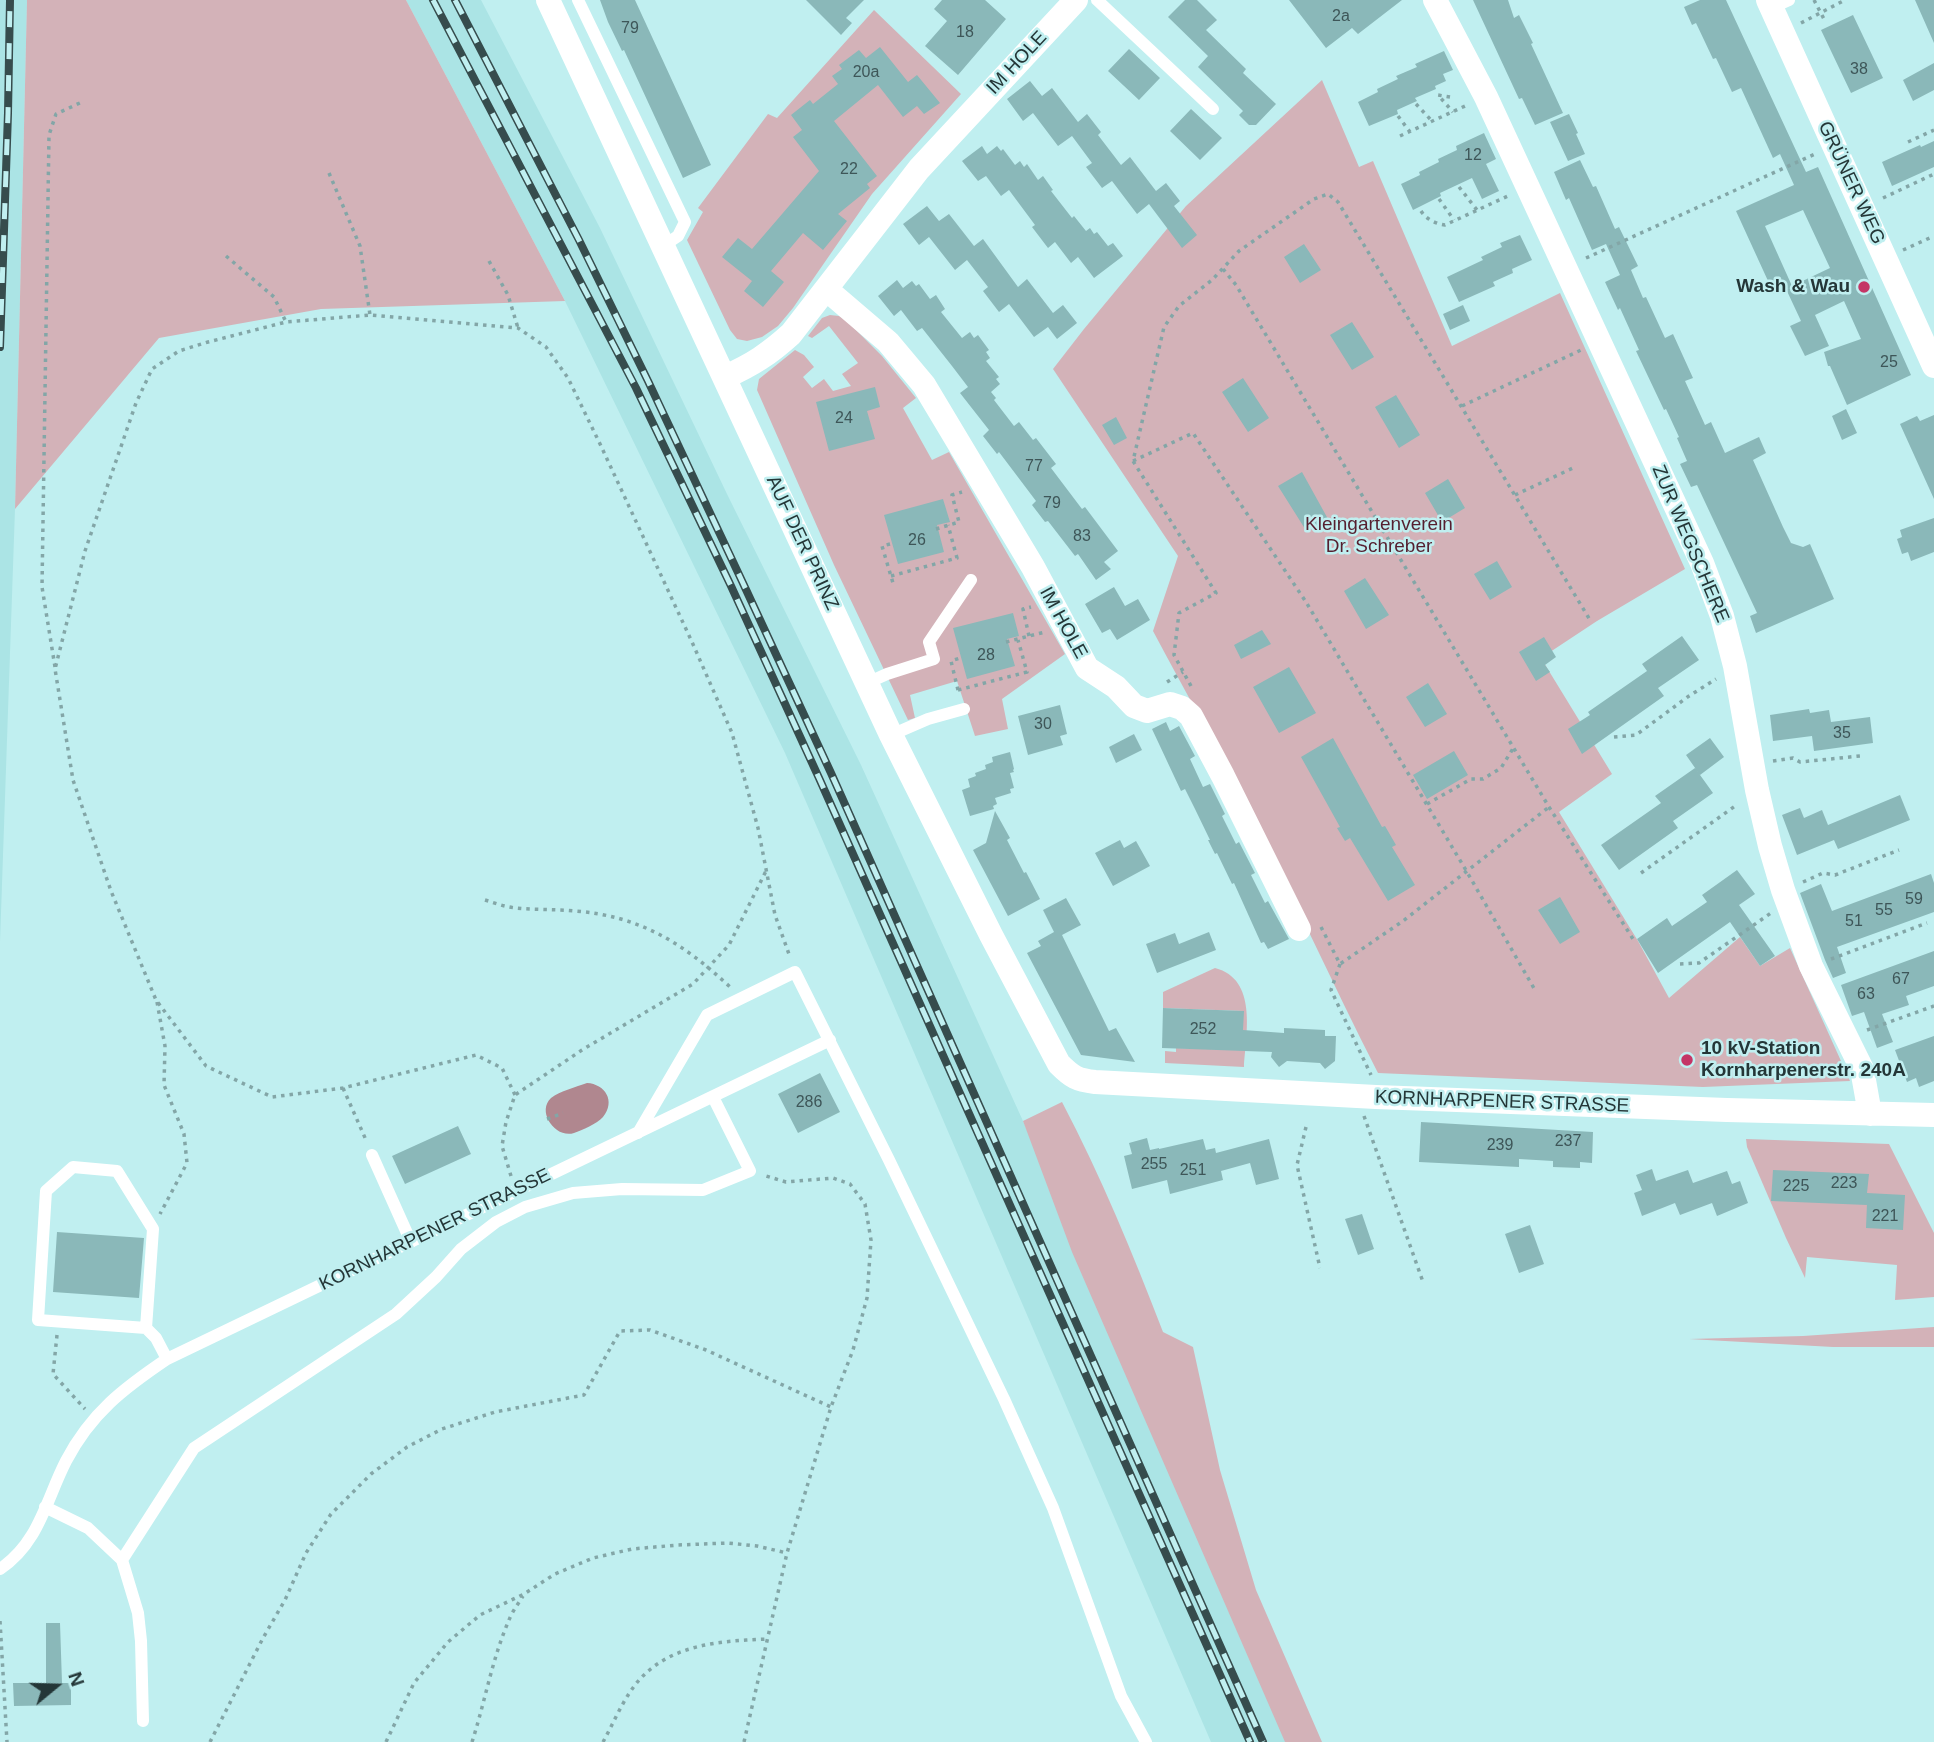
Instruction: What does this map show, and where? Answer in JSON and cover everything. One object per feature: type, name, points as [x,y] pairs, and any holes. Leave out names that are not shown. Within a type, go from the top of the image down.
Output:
[{"type":"street","name":"AUF DER PRINZ","points":[[548,0],[891,735],[1003,959],[1059,1064],[1071,1076]]},
{"type":"street","name":"IM HOLE","points":[[724,377],[755,363],[791,334],[919,169],[1076,0]]},
{"type":"street","name":"ZUR WEGSCHERE","points":[[1434,0],[1486,97],[1702,564],[1723,616],[1735,666],[1756,790],[1770,846],[1811,966],[1862,1069],[1870,1114]]},
{"type":"street","name":"GRÜNER WEG","points":[[1776,3],[1782,32],[1934,366]]},
{"type":"street","name":"IM HOLE","points":[[826,289],[888,342],[924,385],[1033,567],[1087,668],[1116,687],[1134,706],[1147,710],[1170,704],[1182,708],[1191,716],[1308,925]]},
{"type":"street","name":"KORNHARPENER STRASSE","points":[[1071,1076],[1095,1082],[1366,1097],[1934,1115]]},
{"type":"lane","points":[[578,0],[685,222],[678,236],[663,246]]},
{"type":"lane","points":[[1097,0],[1213,109]]},
{"type":"lane","points":[[867,683],[934,659],[929,642],[971,580]]},
{"type":"lane","points":[[891,735],[928,719],[964,709]]},
{"type":"lane","points":[[638,1133],[707,1015],[795,972],[889,1160],[1054,1508],[1121,1696],[1146,1742]]},
{"type":"lane","name":"KORNHARPENER STRASSE","points":[[0,1569],[14,1560],[29,1542],[67,1460],[94,1418],[128,1385],[167,1359],[830,1040]]},
{"type":"lane","points":[[122,1560],[194,1448],[396,1314],[436,1277],[461,1249],[496,1222],[525,1207],[573,1193],[622,1189],[703,1191],[750,1171],[713,1097]]},
{"type":"lane","points":[[372,1155],[411,1242]]},
{"type":"lane","points":[[146,1328],[153,1229],[117,1171],[73,1167],[46,1191],[38,1320],[146,1328],[156,1338],[167,1359]]},
{"type":"lane","points":[[46,1507],[88,1528],[122,1560],[138,1613],[143,1721]]},
{"type":"path","points":[[1814,0],[1825,21]]},
{"type":"path","points":[[1782,32],[1846,0]]},
{"type":"path","points":[[1450,97],[1438,94],[1452,112]]},
{"type":"path","points":[[1400,136],[1486,97]]},
{"type":"path","points":[[82,102],[56,114],[49,135],[42,587],[73,780],[111,891],[156,1000],[165,1046],[164,1085],[184,1134],[187,1163],[153,1229]]},
{"type":"path","points":[[1416,104],[1432,121]]},
{"type":"path","points":[[1398,116],[1409,132]]},
{"type":"path","points":[[1908,142],[1934,130]]},
{"type":"path","points":[[1565,267],[1833,146]]},
{"type":"path","points":[[329,173],[360,246],[370,315]]},
{"type":"path","points":[[1862,208],[1934,174]]},
{"type":"path","points":[[1913,177],[1916,183]]},
{"type":"path","points":[[1459,187],[1477,211]]},
{"type":"path","points":[[1421,211],[1424,216],[1442,225],[1528,187]]},
{"type":"path","points":[[1196,696],[1174,655],[1179,612],[1216,593],[1133,461],[1164,327],[1179,306],[1212,280],[1239,251],[1314,199],[1328,194],[1338,202],[1590,620]]},
{"type":"path","points":[[1439,199],[1454,221]]},
{"type":"path","points":[[1885,258],[1934,236]]},
{"type":"path","points":[[226,256],[274,297],[286,322]]},
{"type":"path","points":[[489,261],[508,295],[518,328]]},
{"type":"path","points":[[1223,269],[1236,285],[1549,807],[1633,939]]},
{"type":"path","points":[[55,669],[85,551],[136,403],[152,369],[179,351],[286,322],[370,315],[518,328],[546,347],[568,378],[732,733],[758,828],[775,915],[795,972]]},
{"type":"path","points":[[1462,406],[1598,341]]},
{"type":"path","points":[[1133,461],[1193,433],[1306,602],[1535,990]]},
{"type":"path","points":[[1515,495],[1573,468]]},
{"type":"path","points":[[936,529],[959,522],[952,495],[984,486]]},
{"type":"path","points":[[891,576],[957,558],[948,525]]},
{"type":"path","points":[[890,544],[882,546],[893,583]]},
{"type":"path","points":[[1006,642],[1048,631]]},
{"type":"path","points":[[958,690],[1027,672],[1018,639]]},
{"type":"path","points":[[960,658],[951,661],[964,709]]},
{"type":"path","points":[[1614,737],[1636,735],[1735,666]]},
{"type":"path","points":[[1427,804],[1471,779],[1483,779],[1501,768],[1514,747]]},
{"type":"path","points":[[1752,765],[1793,758],[1800,762],[1860,756]]},
{"type":"path","points":[[1641,873],[1756,790]]},
{"type":"path","points":[[1423,1282],[1366,1097],[1373,1078],[1331,990],[1340,964],[1403,921],[1549,807]]},
{"type":"path","points":[[1679,964],[1699,963],[1785,896],[1824,873],[1835,874],[1899,850]]},
{"type":"path","points":[[518,1191],[502,1146],[515,1095],[582,1050],[693,984],[729,945],[766,871]]},
{"type":"path","points":[[485,900],[514,908],[578,911],[633,922],[679,945],[709,967],[742,998]]},
{"type":"path","points":[[1811,966],[1927,923]]},
{"type":"path","points":[[1308,925],[1340,964]]},
{"type":"path","points":[[156,1000],[206,1066],[272,1097],[343,1088],[476,1055],[502,1068],[515,1095]]},
{"type":"path","points":[[1847,1038],[1934,1006]]},
{"type":"path","points":[[343,1088],[372,1155]]},
{"type":"path","points":[[547,1119],[563,1113]]},
{"type":"path","points":[[1307,1127],[1297,1165],[1320,1268]]},
{"type":"path","points":[[744,1742],[787,1553],[831,1407],[853,1350],[867,1298],[872,1240],[865,1204],[850,1184],[834,1178],[786,1182],[750,1171]]},
{"type":"path","points":[[58,1321],[53,1374],[94,1418]]},
{"type":"path","points":[[210,1742],[285,1600],[306,1553],[331,1514],[371,1474],[407,1447],[442,1429],[495,1412],[584,1395],[620,1331],[650,1330],[706,1350],[831,1407]]},
{"type":"path","points":[[386,1742],[414,1683],[448,1642],[480,1615],[524,1594],[555,1574],[593,1558],[632,1549],[728,1543],[787,1553]]},
{"type":"path","points":[[472,1742],[509,1618],[524,1594]]},
{"type":"path","points":[[0,1621],[7,1742]]},
{"type":"path","points":[[603,1742],[634,1686],[654,1666],[675,1653],[702,1644],[768,1639]]},
{"type":"shaded area","points":[[0,0],[27,0],[15,509],[0,942]]},
{"type":"shaded area","points":[[406,0],[481,0],[600,228],[861,765],[1023,1121],[1290,1742],[1211,1742],[785,753],[565,301]]},
{"type":"shaded area","points":[[587,1083],[599,1086],[607,1094],[607,1111],[600,1120],[585,1128],[574,1133],[561,1132],[547,1117],[547,1104],[559,1093]]},
{"type":"green space","points":[[27,0],[406,0],[565,301],[321,309],[159,338],[15,509]]},
{"type":"green space","points":[[874,10],[961,94],[872,194],[778,326],[762,337],[747,341],[737,339],[730,330],[687,240],[703,212],[698,208],[768,114],[777,118]]},
{"type":"green space","name":"Kleingartenverein Dr. Schreber","points":[[1322,80],[1359,167],[1373,161],[1452,346],[1560,293],[1685,569],[1541,658],[1612,774],[1559,812],[1638,941],[1669,998],[1740,937],[1760,966],[1790,948],[1850,1081],[1703,1087],[1378,1073],[1259,830],[1153,631],[1178,556],[1053,369],[1186,206]]},
{"type":"green space","points":[[830,315],[846,320],[882,356],[916,398],[903,408],[932,460],[949,452],[1065,654],[1002,699],[1008,729],[975,736],[957,681],[910,695],[915,718],[908,720],[834,565],[757,390],[759,379],[795,350],[804,355],[814,367],[803,377],[812,388],[824,379],[833,391],[851,386],[842,374],[858,363],[829,326],[812,338],[808,336],[822,318]]},
{"type":"green space","points":[[1215,968],[1229,974],[1244,995],[1247,1024],[1244,1067],[1165,1063],[1165,1051],[1176,1052],[1176,1048],[1242,1050],[1243,1011],[1163,1008],[1163,992]]},
{"type":"green space","points":[[1062,1102],[1116,1216],[1163,1332],[1193,1347],[1220,1470],[1256,1590],[1322,1742],[1285,1742],[1072,1252],[1023,1121]]},
{"type":"green space","points":[[1746,1139],[1889,1144],[1934,1233],[1934,1297],[1895,1300],[1897,1265],[1807,1257],[1805,1278],[1747,1147]]},
{"type":"green space","points":[[1934,1327],[1934,1347],[1833,1347],[1689,1339],[1803,1336]]},
{"type":"building","points":[[600,0],[635,0],[711,165],[683,178]]},
{"type":"building","points":[[806,0],[864,0],[846,18],[852,23],[841,35]]},
{"type":"building","points":[[942,0],[985,0],[1006,19],[958,75],[925,46],[947,21],[934,9]]},
{"type":"building","points":[[1185,0],[1197,0],[1217,20],[1206,30],[1246,69],[1243,73],[1276,104],[1256,125],[1249,125],[1239,115],[1243,111],[1198,67],[1208,56],[1168,17]]},
{"type":"building","points":[[1289,0],[1402,0],[1358,34],[1352,28],[1326,48]]},
{"type":"building","points":[[1473,0],[1508,0],[1514,18],[1519,15],[1533,43],[1531,44],[1563,113],[1535,125],[1522,98],[1519,99]]},
{"type":"building","points":[[1700,0],[1726,0],[1806,172],[1818,167],[1911,375],[1847,405],[1824,352],[1861,339],[1844,301],[1815,315],[1829,346],[1805,356],[1790,326],[1801,321],[1786,289],[1774,294],[1736,211],[1794,185],[1780,154],[1773,158],[1741,88],[1732,92],[1716,58],[1713,59],[1696,23],[1692,25],[1684,7]],"holes":[[[1803,210],[1830,268],[1792,286],[1765,226]]]},
{"type":"building","points":[[1915,0],[1934,0],[1934,43]]},
{"type":"building","points":[[1853,15],[1883,78],[1851,93],[1821,30]]},
{"type":"building","points":[[880,47],[908,82],[917,75],[940,103],[924,114],[917,106],[903,117],[878,85],[834,121],[877,176],[867,184],[870,188],[838,214],[847,221],[823,250],[803,233],[771,271],[784,282],[763,307],[744,291],[752,281],[722,257],[738,238],[752,249],[819,171],[793,137],[802,130],[791,115],[810,100],[813,104],[838,84],[832,76],[842,69],[839,65],[859,50],[866,58]]},
{"type":"building","points":[[1129,49],[1160,78],[1139,100],[1108,71]]},
{"type":"building","points":[[1444,51],[1453,70],[1443,74],[1446,81],[1435,86],[1436,89],[1415,98],[1417,101],[1397,110],[1398,114],[1369,126],[1358,102],[1398,79],[1396,76],[1417,67],[1415,64]]},
{"type":"building","points":[[1934,63],[1934,90],[1913,101],[1903,80]]},
{"type":"building","points":[[1030,81],[1042,96],[1052,88],[1078,122],[1087,114],[1101,132],[1098,135],[1121,165],[1130,157],[1156,191],[1166,183],[1180,201],[1174,206],[1197,235],[1182,248],[1149,204],[1137,214],[1112,181],[1102,188],[1086,167],[1092,163],[1072,136],[1058,146],[1033,113],[1023,121],[1007,99]]},
{"type":"building","points":[[1191,109],[1222,138],[1200,160],[1170,131]]},
{"type":"building","points":[[1569,114],[1585,154],[1568,161],[1550,122]]},
{"type":"building","points":[[1484,133],[1496,159],[1486,164],[1499,191],[1482,199],[1472,178],[1413,210],[1401,184],[1420,175],[1419,172],[1439,162],[1438,159],[1457,150],[1456,146]]},
{"type":"building","points":[[1934,141],[1934,167],[1892,186],[1882,162]]},
{"type":"building","points":[[982,146],[987,154],[997,146],[1001,151],[1003,149],[1015,165],[1020,161],[1024,167],[1027,164],[1038,180],[1043,176],[1072,218],[1074,216],[1086,231],[1090,228],[1094,234],[1097,232],[1108,246],[1113,243],[1123,256],[1094,278],[1078,257],[1071,263],[1055,242],[1048,248],[1009,190],[1001,196],[986,176],[978,181],[962,161]]},
{"type":"building","points":[[1580,160],[1593,187],[1596,186],[1615,229],[1619,227],[1638,266],[1631,270],[1643,298],[1646,297],[1665,338],[1673,334],[1693,378],[1685,381],[1705,425],[1711,422],[1725,453],[1759,437],[1766,453],[1753,460],[1783,527],[1791,543],[1803,547],[1810,544],[1834,599],[1756,633],[1750,616],[1757,613],[1697,485],[1691,487],[1680,464],[1687,461],[1677,438],[1679,437],[1636,351],[1639,350],[1620,308],[1618,310],[1605,282],[1620,275],[1606,244],[1592,250],[1554,172]]},
{"type":"building","points":[[927,206],[939,221],[949,214],[974,246],[983,239],[1018,287],[1027,279],[1053,313],[1063,305],[1077,323],[1057,339],[1048,327],[1034,337],[1009,304],[999,312],[983,291],[988,287],[967,260],[955,270],[929,237],[919,245],[903,224]]},
{"type":"building","points":[[1520,235],[1532,260],[1493,282],[1495,286],[1459,302],[1447,277],[1483,260],[1481,257],[1502,247],[1500,243]]},
{"type":"building","points":[[1304,244],[1321,270],[1300,283],[1284,257]]},
{"type":"building","points":[[897,280],[903,288],[912,281],[916,286],[919,284],[930,299],[936,295],[945,309],[941,312],[962,338],[970,332],[974,338],[978,335],[989,350],[986,352],[990,358],[986,361],[999,377],[996,379],[1000,384],[991,392],[996,398],[994,400],[1014,426],[1019,422],[1033,440],[1036,438],[1056,464],[1051,468],[1118,551],[1104,562],[1111,569],[1096,580],[1078,554],[1075,556],[1048,521],[1045,522],[1032,505],[1036,501],[999,452],[997,454],[983,436],[989,430],[960,393],[968,387],[952,366],[922,328],[917,331],[901,310],[894,316],[878,296]]},
{"type":"building","points":[[1463,305],[1470,321],[1450,330],[1443,314]]},
{"type":"building","points":[[1352,322],[1374,357],[1352,370],[1330,335]]},
{"type":"building","points":[[1243,378],[1269,418],[1248,432],[1222,392]]},
{"type":"building","points":[[875,387],[880,407],[867,411],[875,439],[829,451],[816,402]]},
{"type":"building","points":[[1396,395],[1420,435],[1399,448],[1375,407]]},
{"type":"building","points":[[1846,409],[1857,433],[1842,440],[1832,416]]},
{"type":"building","points":[[1934,415],[1934,499],[1900,424],[1917,416],[1920,421]]},
{"type":"building","points":[[1116,417],[1127,438],[1114,445],[1102,425]]},
{"type":"building","points":[[1302,472],[1328,519],[1307,532],[1278,486]]},
{"type":"building","points":[[1448,479],[1465,508],[1442,522],[1425,493]]},
{"type":"building","points":[[943,499],[950,522],[937,525],[944,552],[898,564],[884,515]]},
{"type":"building","points":[[1934,518],[1934,552],[1911,561],[1908,552],[1902,554],[1897,539],[1902,537],[1900,530]]},
{"type":"building","points":[[1497,561],[1512,587],[1490,600],[1474,574]]},
{"type":"building","points":[[1365,578],[1389,615],[1366,629],[1344,591]]},
{"type":"building","points":[[1114,587],[1125,606],[1138,599],[1150,620],[1117,640],[1110,629],[1102,633],[1085,604]]},
{"type":"building","points":[[1013,613],[1019,636],[1007,639],[1015,666],[967,679],[953,628]]},
{"type":"building","points":[[1262,630],[1271,644],[1241,659],[1234,645]]},
{"type":"building","points":[[1682,636],[1699,660],[1658,688],[1664,696],[1582,754],[1568,729],[1647,671],[1642,664]]},
{"type":"building","points":[[1544,637],[1556,657],[1545,665],[1550,672],[1536,681],[1519,652]]},
{"type":"building","points":[[1289,667],[1316,713],[1279,733],[1253,687]]},
{"type":"building","points":[[1428,683],[1447,714],[1425,727],[1406,697]]},
{"type":"building","points":[[1060,705],[1067,734],[1060,736],[1063,745],[1028,755],[1018,716]]},
{"type":"building","points":[[1809,709],[1810,713],[1829,710],[1831,722],[1870,717],[1873,743],[1814,751],[1812,736],[1773,741],[1770,715]]},
{"type":"building","points":[[1166,722],[1170,731],[1179,726],[1195,756],[1190,759],[1203,787],[1210,784],[1236,844],[1239,842],[1255,873],[1251,875],[1265,903],[1268,901],[1289,939],[1268,949],[1264,942],[1261,943],[1234,883],[1232,884],[1217,853],[1215,854],[1185,789],[1181,791],[1152,729]]},
{"type":"building","points":[[1134,734],[1142,750],[1116,763],[1109,747]]},
{"type":"building","points":[[1333,738],[1382,827],[1385,826],[1396,845],[1392,847],[1415,885],[1388,901],[1350,838],[1345,841],[1337,828],[1340,827],[1301,757]]},
{"type":"building","points":[[1710,738],[1724,757],[1700,775],[1686,755]]},
{"type":"building","points":[[1454,751],[1468,775],[1427,799],[1413,775]]},
{"type":"building","points":[[1010,752],[1014,769],[1014,772],[1010,773],[1014,788],[1010,789],[1011,793],[995,798],[997,804],[993,806],[994,809],[970,816],[962,790],[970,787],[968,779],[986,769],[985,765],[993,762],[992,757]]},
{"type":"building","points":[[1695,768],[1713,793],[1673,821],[1678,828],[1619,870],[1601,845],[1661,803],[1655,796]]},
{"type":"building","points":[[1900,795],[1910,820],[1838,849],[1834,840],[1797,855],[1782,815],[1800,808],[1804,818],[1822,810],[1828,825]]},
{"type":"building","points":[[995,811],[1010,838],[1007,840],[1040,899],[1008,916],[973,850],[986,843]]},
{"type":"building","points":[[1120,840],[1124,848],[1136,841],[1150,866],[1113,886],[1095,853]]},
{"type":"building","points":[[1737,870],[1755,894],[1739,905],[1775,956],[1760,966],[1730,922],[1658,973],[1637,939],[1667,918],[1672,926],[1707,902],[1702,895]]},
{"type":"building","points":[[1931,874],[1934,883],[1934,912],[1837,947],[1846,973],[1833,978],[1800,893],[1821,884],[1832,911]]},
{"type":"building","points":[[1560,897],[1580,932],[1560,944],[1538,910]]},
{"type":"building","points":[[1066,898],[1081,925],[1062,935],[1109,1031],[1116,1028],[1135,1062],[1081,1055],[1027,953],[1041,946],[1038,941],[1054,932],[1043,910]]},
{"type":"building","points":[[1209,932],[1216,950],[1157,973],[1146,944],[1175,933],[1179,944]]},
{"type":"building","points":[[1934,951],[1934,986],[1906,996],[1909,1005],[1882,1014],[1893,1042],[1877,1048],[1864,1012],[1852,1016],[1841,985]]},
{"type":"building","points":[[1163,1008],[1244,1011],[1243,1030],[1284,1033],[1284,1028],[1325,1030],[1325,1036],[1336,1036],[1335,1061],[1325,1069],[1320,1063],[1287,1061],[1279,1067],[1271,1057],[1272,1052],[1162,1048]]},
{"type":"building","points":[[1934,1036],[1934,1081],[1919,1087],[1916,1078],[1907,1082],[1895,1050]]},
{"type":"building","points":[[820,1073],[840,1112],[798,1133],[778,1094]]},
{"type":"building","points":[[1421,1122],[1593,1132],[1592,1163],[1580,1162],[1580,1168],[1553,1167],[1553,1161],[1519,1159],[1519,1167],[1419,1162]]},
{"type":"building","points":[[458,1126],[471,1154],[405,1184],[392,1156]]},
{"type":"building","points":[[1147,1138],[1150,1150],[1203,1139],[1206,1150],[1215,1148],[1216,1153],[1269,1139],[1279,1179],[1256,1185],[1250,1163],[1221,1171],[1223,1180],[1170,1194],[1167,1180],[1132,1189],[1124,1156],[1132,1154],[1129,1143]]},
{"type":"building","points":[[1652,1169],[1656,1181],[1688,1170],[1693,1183],[1727,1171],[1732,1184],[1740,1181],[1748,1203],[1717,1216],[1712,1203],[1680,1215],[1675,1203],[1642,1216],[1634,1193],[1642,1190],[1636,1175]]},
{"type":"building","points":[[1773,1170],[1869,1174],[1867,1193],[1905,1195],[1903,1230],[1866,1228],[1867,1205],[1771,1201]]},
{"type":"building","points":[[1362,1214],[1374,1249],[1358,1255],[1345,1219]]},
{"type":"building","points":[[1530,1225],[1544,1264],[1519,1273],[1505,1234]]},
{"type":"building","points":[[57,1232],[144,1238],[139,1298],[53,1292]]},
{"type":"building","points":[[46,1623],[60,1623],[62,1683],[71,1683],[71,1705],[14,1706],[13,1683],[46,1683]]},
{"type":"railway","points":[[0,347],[10,0]]},
{"type":"railway","points":[[433,0],[636,388],[731,586],[1250,1742]]},
{"type":"railway","points":[[455,0],[579,240],[742,581],[831,773],[1263,1742]]},
{"type":"place","name":"Wash & Wau","points":[[1864,287]]},
{"type":"place","name":"10 kV-Station Kornharpenerstr. 240A","points":[[1687,1060]]}]
